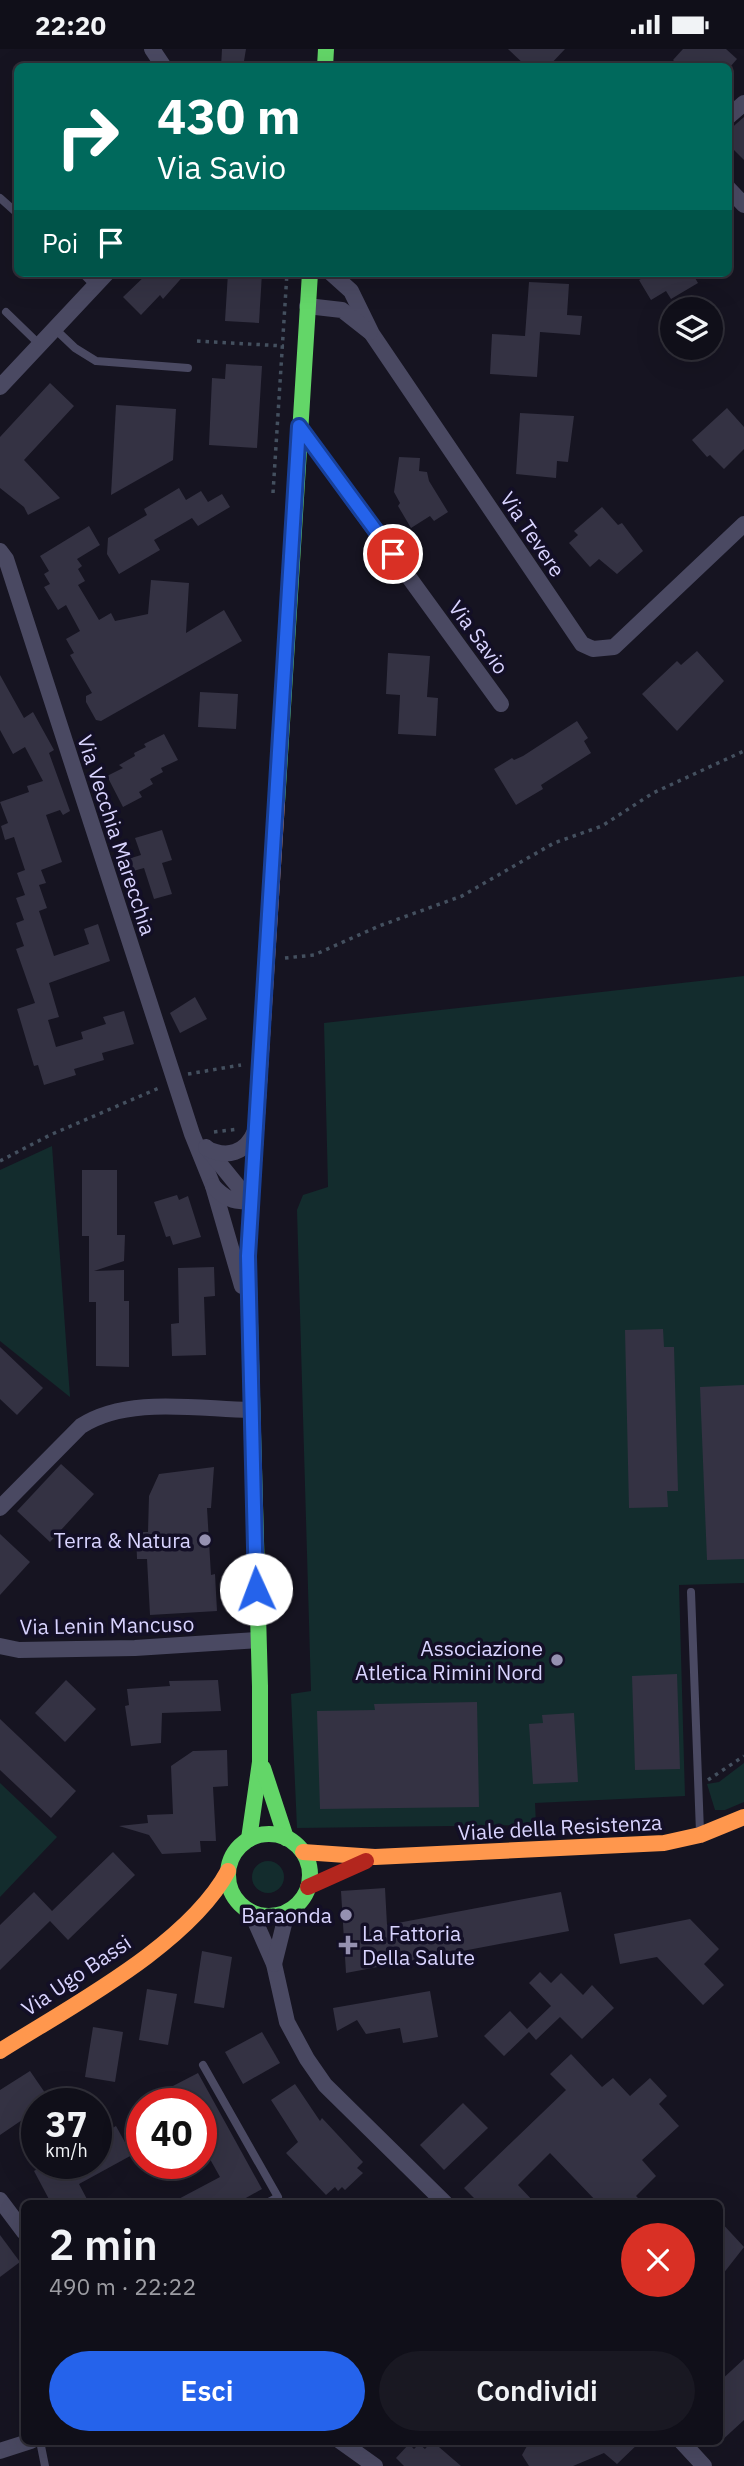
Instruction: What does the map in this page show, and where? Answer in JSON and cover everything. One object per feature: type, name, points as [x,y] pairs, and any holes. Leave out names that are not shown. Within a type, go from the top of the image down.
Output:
[{"type":"street","points":[[732,192],[744,205]]},
{"type":"street","points":[[0,387],[103,277]]},
{"type":"street","points":[[310,277],[248,1129],[248,1307],[260,1762],[249,1839],[232,1858],[228,1871],[234,1896],[247,1909],[274,1964],[287,2022],[307,2059],[325,2085],[442,2200]]},
{"type":"street","name":"Via Tevere","points":[[335,277],[351,291],[372,334],[582,643],[593,649],[614,647],[744,524]]},
{"type":"street","points":[[307,306],[342,310],[372,334]]},
{"type":"street","name":"Via Savio","points":[[299,426],[501,704]]},
{"type":"street","name":"Via Vecchia Marecchia","points":[[0,551],[6,559],[200,1138],[248,1307]]},
{"type":"street","points":[[200,1138],[220,1155],[230,1154],[250,1143],[248,1129]]},
{"type":"street","name":"Via Vecchia Marecchia","points":[[200,1138],[250,1201]]},
{"type":"street","points":[[214,1186],[230,1199],[250,1201]]},
{"type":"street","points":[[0,1508],[80,1426],[94,1417],[148,1408],[250,1410]]},
{"type":"street","name":"Via Lenin Mancuso","points":[[0,1646],[19,1650],[135,1648],[258,1640]]},
{"type":"street","points":[[260,1762],[286,1838]]},
{"type":"street","name":"Viale della Resistenza","points":[[303,1852],[375,1857],[590,1849],[664,1843],[700,1835],[744,1817]]},
{"type":"street","points":[[247,1909],[274,1916],[287,1912],[296,1906],[309,1887],[310,1875],[303,1852],[286,1838],[274,1834],[249,1839]]},
{"type":"street","name":"Viale della Resistenza","points":[[309,1887],[342,1869],[375,1857]]},
{"type":"street","name":"Via Ugo Bassi","points":[[0,2051],[176,1933],[225,1885],[228,1871]]},
{"type":"street","name":"Via Ugo Bassi","points":[[176,1933],[218,1915],[247,1909]]},
{"type":"street","points":[[274,1964],[287,1912]]},
{"type":"street","points":[[0,2200],[21,2228]]},
{"type":"street","points":[[0,2451],[21,2444]]},
{"type":"street","points":[[352,2445],[375,2466]]},
{"type":"street","points":[[685,2445],[705,2466]]},
{"type":"lane","points":[[0,198],[14,210]]},
{"type":"lane","points":[[86,277],[95,286]]},
{"type":"lane","points":[[6,312],[40,345]]},
{"type":"lane","points":[[55,329],[75,348],[96,361],[188,368]]},
{"type":"lane","points":[[691,1592],[700,1835]]},
{"type":"lane","points":[[203,2064],[278,2197],[272,2200]]},
{"type":"lane","points":[[41,2445],[45,2466]]},
{"type":"path","points":[[274,493],[287,277]]},
{"type":"path","points":[[197,341],[282,346]]},
{"type":"path","points":[[283,958],[314,955],[379,926],[462,896],[554,843],[602,826],[653,793],[744,751]]},
{"type":"path","points":[[186,1074],[242,1065]]},
{"type":"path","points":[[0,1161],[50,1135],[165,1086]]},
{"type":"path","points":[[200,1138],[248,1129]]},
{"type":"path","points":[[708,1780],[744,1756]]},
{"type":"green space","points":[[744,976],[744,1583],[679,1585],[685,1796],[535,1803],[536,1825],[297,1828],[291,1694],[311,1691],[297,1210],[303,1195],[328,1187],[324,1023]]},
{"type":"green space","points":[[52,1146],[70,1397],[0,1341],[0,1170]]},
{"type":"green space","points":[[744,1763],[744,1802],[725,1810],[715,1810],[707,1784],[719,1782]]},
{"type":"green space","points":[[0,1783],[57,1837],[0,1897]]},
{"type":"green space","points":[[268,1861],[279,1866],[284,1877],[279,1888],[268,1893],[257,1888],[252,1877],[257,1866]]},
{"type":"building","points":[[222,49],[246,49],[244,63],[221,63]]},
{"type":"building","points":[[508,49],[565,49],[552,63],[523,63]]},
{"type":"building","points":[[683,49],[726,49],[737,59],[732,65],[676,63],[673,60]]},
{"type":"building","points":[[744,117],[744,160],[732,148],[732,128]]},
{"type":"building","points":[[144,277],[182,277],[163,299],[160,295],[141,315],[123,297]]},
{"type":"building","points":[[228,277],[262,277],[259,323],[225,321]]},
{"type":"building","points":[[645,277],[694,277],[698,283],[674,297],[670,297],[666,291],[651,300],[639,280]]},
{"type":"building","points":[[529,282],[569,284],[567,315],[582,316],[580,335],[540,332],[537,377],[490,374],[492,334],[525,336]]},
{"type":"building","points":[[226,364],[262,366],[257,448],[209,445],[212,378],[225,379]]},
{"type":"building","points":[[50,383],[74,406],[24,460],[60,498],[28,515],[24,507],[0,488],[0,437]]},
{"type":"building","points":[[116,405],[176,409],[173,460],[111,495]]},
{"type":"building","points":[[727,408],[744,427],[744,449],[724,469],[710,455],[707,457],[692,440]]},
{"type":"building","points":[[520,413],[574,416],[568,462],[557,461],[556,478],[516,474]]},
{"type":"building","points":[[399,457],[420,458],[419,471],[427,472],[429,481],[448,512],[434,521],[430,516],[411,528],[398,506],[400,503],[394,492]]},
{"type":"building","points":[[179,488],[186,500],[201,491],[208,502],[222,494],[230,507],[198,526],[192,518],[154,540],[160,550],[119,574],[107,554],[108,538],[147,515],[144,509]]},
{"type":"building","points":[[602,507],[618,525],[622,523],[643,551],[617,574],[599,559],[590,567],[569,543],[578,535],[574,531]]},
{"type":"building","points":[[89,526],[100,545],[77,559],[82,566],[78,569],[85,581],[78,585],[99,620],[111,613],[115,621],[148,614],[151,580],[189,583],[186,633],[224,610],[242,641],[101,721],[96,720],[86,702],[86,696],[92,693],[70,655],[74,653],[66,639],[80,631],[66,605],[58,610],[44,587],[50,584],[44,574],[49,571],[40,556]]},
{"type":"building","points":[[697,651],[724,681],[677,731],[642,694],[677,661],[681,665]]},
{"type":"building","points":[[388,653],[430,656],[427,697],[438,698],[436,736],[398,734],[400,695],[386,694]]},
{"type":"building","points":[[0,675],[24,718],[33,712],[54,750],[49,753],[70,811],[63,815],[60,810],[46,815],[62,862],[41,870],[46,883],[39,885],[47,908],[39,911],[54,956],[89,944],[84,929],[98,924],[110,961],[49,983],[59,1017],[48,1020],[56,1047],[83,1039],[81,1032],[106,1024],[103,1017],[124,1011],[134,1044],[102,1053],[104,1060],[74,1069],[76,1075],[44,1085],[38,1065],[34,1066],[17,1009],[35,1003],[16,949],[24,946],[16,923],[24,920],[16,898],[25,895],[17,873],[25,870],[14,837],[5,840],[1,826],[8,823],[0,802],[29,792],[27,786],[43,781],[25,747],[13,754],[0,730]]},
{"type":"building","points":[[200,692],[238,694],[236,729],[198,727]]},
{"type":"building","points":[[577,721],[588,738],[584,741],[591,753],[541,785],[543,789],[516,805],[494,769],[512,758],[514,760],[523,756]]},
{"type":"building","points":[[164,734],[178,760],[161,768],[163,772],[150,779],[153,784],[139,792],[142,797],[123,807],[107,776],[123,768],[119,765],[146,747],[144,744]]},
{"type":"building","points":[[162,830],[172,860],[162,863],[172,894],[154,899],[144,868],[119,875],[115,863],[141,855],[135,838]]},
{"type":"building","points":[[195,997],[207,1019],[180,1033],[170,1013]]},
{"type":"building","points":[[82,1170],[117,1170],[117,1235],[125,1235],[124,1261],[94,1271],[124,1270],[124,1301],[129,1301],[129,1367],[96,1366],[96,1302],[89,1302],[89,1236],[82,1236]]},
{"type":"building","points":[[177,1195],[179,1200],[188,1196],[201,1237],[173,1245],[170,1236],[166,1237],[154,1202]]},
{"type":"building","points":[[214,1267],[215,1296],[204,1297],[206,1355],[172,1356],[171,1324],[179,1323],[178,1268]]},
{"type":"building","points":[[663,1329],[664,1347],[674,1347],[678,1491],[667,1491],[668,1507],[629,1508],[625,1330]]},
{"type":"building","points":[[0,1347],[43,1388],[17,1415],[0,1399]]},
{"type":"building","points":[[744,1385],[744,1559],[707,1560],[700,1387]]},
{"type":"building","points":[[61,1464],[94,1494],[50,1542],[17,1511]]},
{"type":"building","points":[[214,1467],[211,1508],[207,1508],[211,1575],[215,1574],[217,1611],[150,1615],[147,1559],[137,1559],[136,1532],[148,1532],[149,1496],[159,1474]]},
{"type":"building","points":[[0,1534],[30,1562],[0,1595]]},
{"type":"building","points":[[677,1674],[680,1769],[635,1770],[632,1676]]},
{"type":"building","points":[[66,1680],[96,1709],[65,1742],[35,1713]]},
{"type":"building","points":[[218,1680],[221,1711],[162,1713],[161,1743],[131,1746],[125,1706],[129,1705],[127,1689],[170,1686],[169,1681]]},
{"type":"building","points":[[477,1702],[479,1807],[320,1809],[317,1711],[375,1710],[374,1704]]},
{"type":"building","points":[[574,1713],[578,1782],[533,1784],[529,1724],[543,1723],[542,1715]]},
{"type":"building","points":[[0,1719],[76,1791],[51,1818],[0,1770]]},
{"type":"building","points":[[227,1750],[228,1786],[213,1787],[216,1841],[200,1841],[201,1852],[162,1854],[149,1835],[119,1826],[148,1823],[147,1815],[173,1814],[171,1766],[193,1751]]},
{"type":"building","points":[[113,1852],[135,1875],[68,1940],[50,1921],[0,1970],[0,1925],[34,1892],[52,1911]]},
{"type":"building","points":[[385,1888],[387,1925],[561,1892],[569,1931],[346,1973],[341,1891]]},
{"type":"building","points":[[690,1919],[719,1949],[704,1964],[724,1985],[703,2005],[657,1957],[620,1964],[614,1934]]},
{"type":"building","points":[[202,1951],[232,1957],[224,2008],[194,2003]]},
{"type":"building","points":[[540,1972],[551,1983],[561,1973],[583,1995],[592,1985],[614,2008],[582,2039],[560,2017],[536,2040],[529,2032],[504,2056],[484,2036],[510,2011],[527,2029],[551,2006],[529,1983]]},
{"type":"building","points":[[147,1989],[177,1994],[168,2045],[139,2040]]},
{"type":"building","points":[[430,1991],[438,2037],[403,2043],[400,2028],[366,2034],[357,2020],[337,2031],[333,2008]]},
{"type":"building","points":[[93,2027],[123,2032],[115,2082],[85,2077]]},
{"type":"building","points":[[262,2032],[280,2063],[243,2084],[225,2052]]},
{"type":"building","points":[[571,2054],[602,2087],[613,2078],[630,2096],[650,2078],[667,2096],[659,2104],[679,2126],[642,2160],[656,2176],[636,2196],[640,2200],[595,2200],[550,2153],[518,2185],[532,2200],[476,2200],[464,2188],[566,2090],[550,2074]]},
{"type":"building","points":[[30,2071],[42,2088],[21,2088],[21,2121],[0,2135],[0,2090]]},
{"type":"building","points":[[198,2073],[206,2088],[172,2088]]},
{"type":"building","points":[[295,2084],[320,2121],[322,2118],[363,2162],[357,2168],[363,2173],[345,2190],[342,2187],[338,2191],[335,2187],[326,2195],[286,2153],[298,2142],[271,2100]]},
{"type":"building","points":[[463,2103],[488,2128],[444,2170],[420,2145]]},
{"type":"building","points":[[217,2107],[262,2189],[242,2200],[177,2200],[220,2177],[217,2172]]},
{"type":"building","points":[[116,2126],[126,2144],[126,2158],[112,2166],[112,2128]]},
{"type":"building","points":[[38,2179],[88,2179],[79,2184],[87,2200],[49,2200]]},
{"type":"building","points":[[723,2224],[744,2247],[723,2274]]},
{"type":"building","points":[[0,2235],[20,2262],[0,2277]]},
{"type":"building","points":[[744,2359],[744,2420],[723,2439],[723,2378]]},
{"type":"building","points":[[408,2445],[414,2449],[420,2445],[425,2449],[428,2445],[437,2445],[461,2466],[404,2466],[396,2458]]},
{"type":"building","points":[[637,2445],[617,2464],[604,2453],[573,2466],[529,2466],[522,2455],[527,2446]]},
{"type":"traffic: fast","points":[[325,63],[326,49]]},
{"type":"traffic: fast","points":[[277,803],[310,277]]},
{"type":"traffic: fast","points":[[249,1286],[260,1686],[260,1762],[249,1839]]},
{"type":"traffic: fast","points":[[263,1768],[286,1838]]},
{"type":"traffic: fast","points":[[269,1834],[285,1837],[298,1846],[307,1859],[310,1875],[307,1891],[298,1904],[285,1913],[269,1916],[253,1913],[240,1904],[231,1891],[228,1875],[231,1859],[240,1846],[253,1837],[269,1834]]},
{"type":"traffic: slow","points":[[249,1286],[248,1256],[277,803]]},
{"type":"traffic: slow","points":[[303,1852],[375,1857],[664,1843],[700,1835],[744,1817]]},
{"type":"traffic: slow","points":[[0,2051],[93,1994],[157,1949],[210,1898],[228,1871]]},
{"type":"traffic: jam","points":[[308,1887],[366,1861]]},
{"type":"place","name":"Terra & Natura","points":[[205,1540]]},
{"type":"place","name":"Associazione Atletica Rimini Nord","points":[[557,1660]]},
{"type":"place","name":"Baraonda","points":[[346,1915]]},
{"type":"place","name":"La Fattoria Della Salute","points":[[348,1945]]},
{"type":"route","points":[[256,1589],[250,1410],[250,1201],[299,426],[393,554]]}]
